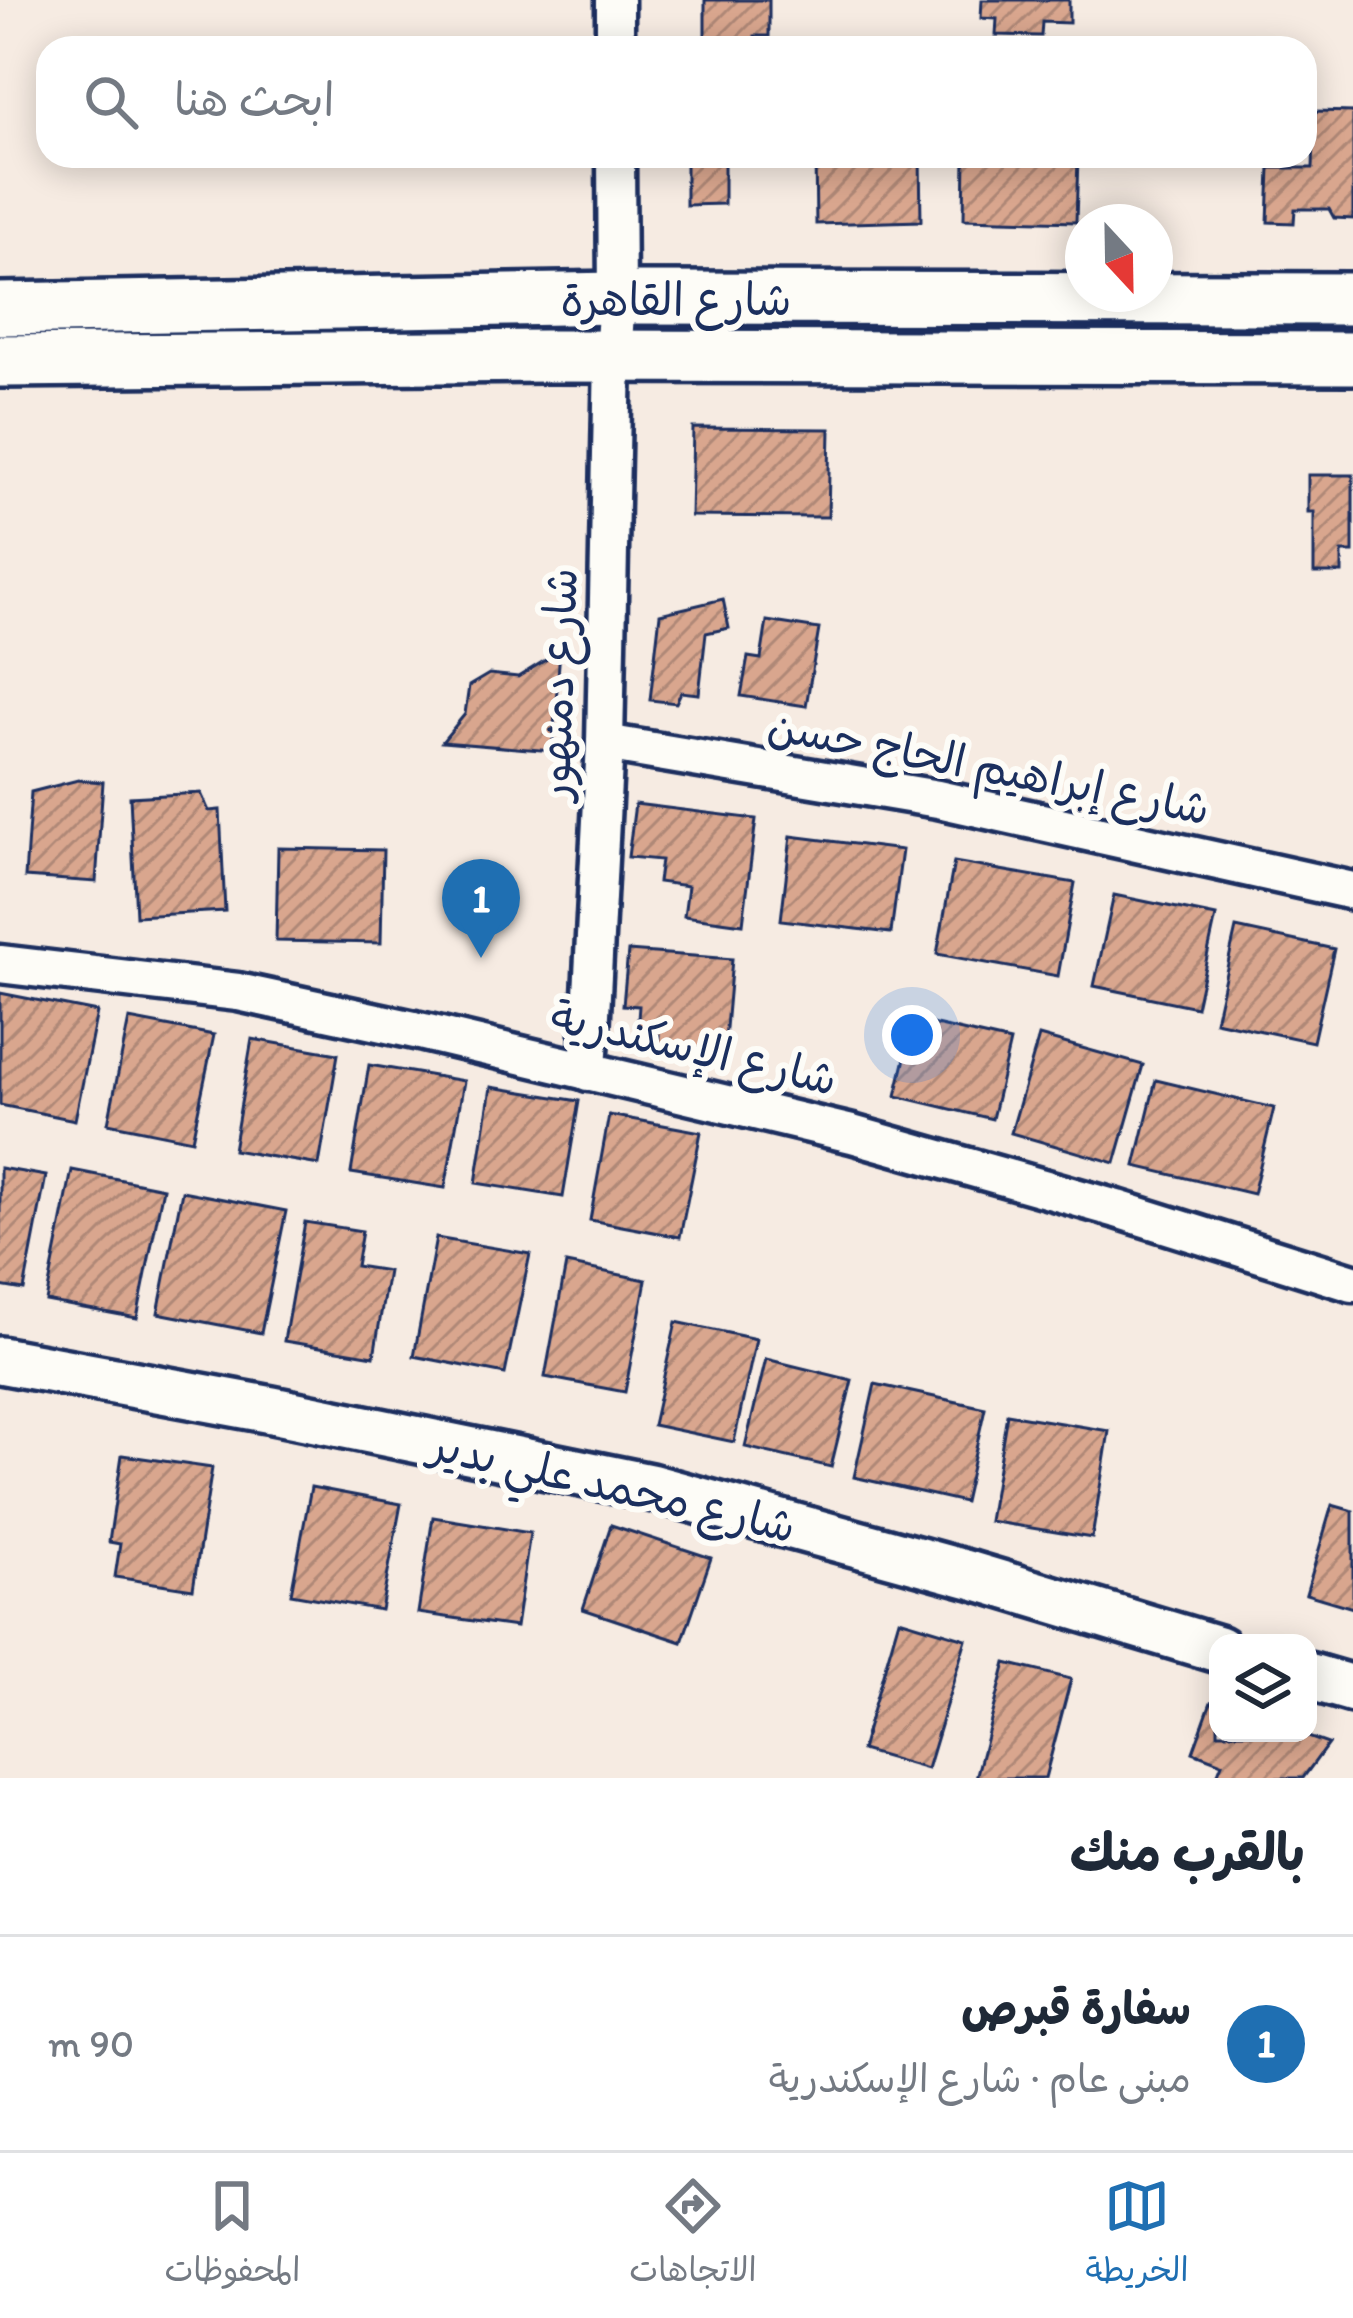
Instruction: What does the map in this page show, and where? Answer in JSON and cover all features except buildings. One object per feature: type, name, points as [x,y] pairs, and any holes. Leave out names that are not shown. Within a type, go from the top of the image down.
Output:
[{"type":"main road","name":"شارع القاهرة","points":[[0,308],[617,298],[1353,299]]},
{"type":"main road","name":"شارع القاهرة","points":[[0,361],[1353,358]]},
{"type":"street","points":[[615,0],[616,36]]},
{"type":"street","name":"شارع دمنهور","points":[[588,1072],[605,743],[616,168]]},
{"type":"street","name":"شارع إبراهيم الحاج حسن","points":[[605,743],[938,799],[1353,891]]},
{"type":"street","name":"شارع الإسكندرية","points":[[0,964],[238,992],[424,1032],[852,1134],[1118,1209],[1353,1283]]},
{"type":"street","name":"شارع محمد علي بدير","points":[[0,1360],[650,1486],[1209,1646]]},
{"type":"street","points":[[1317,1679],[1353,1689]]},
{"type":"place","name":"سفارة قبرص","points":[[481,958]]}]
